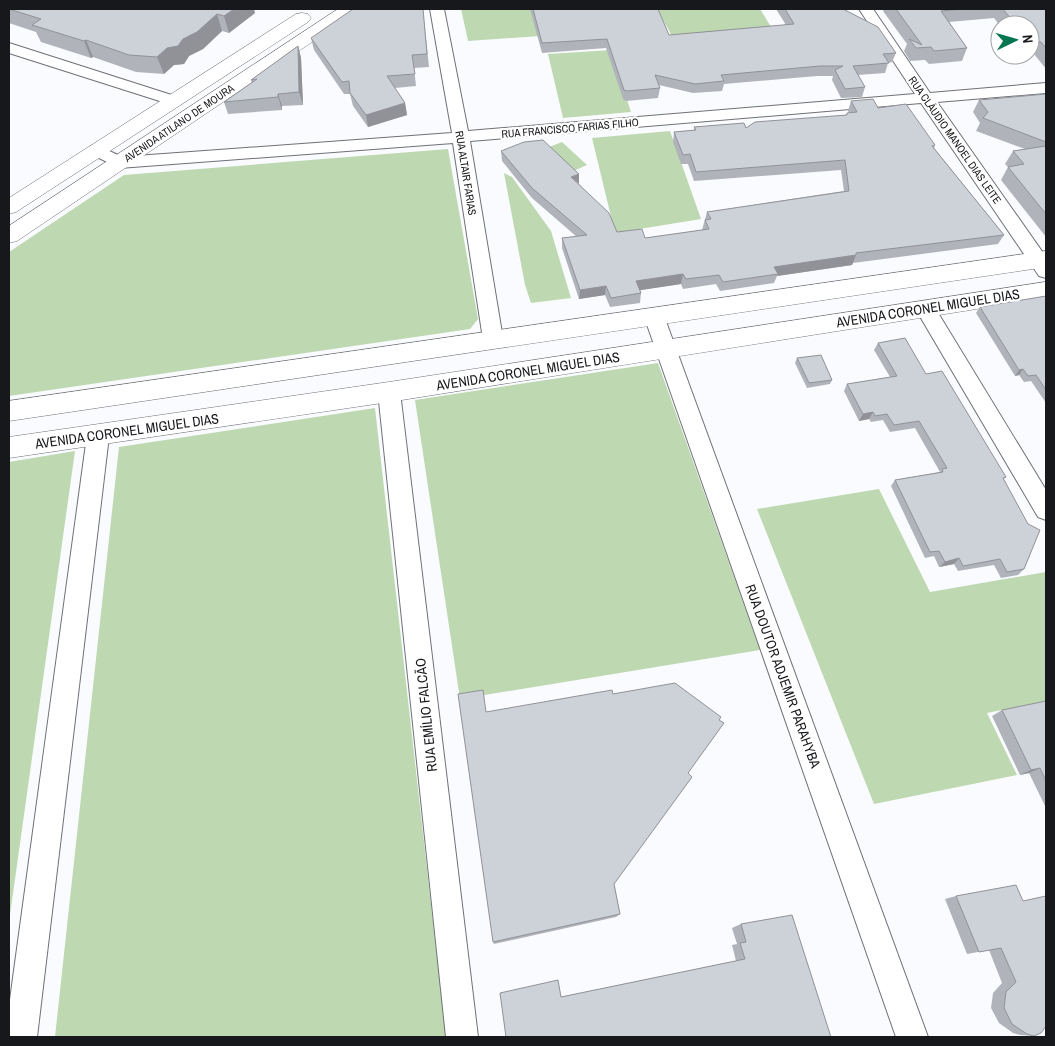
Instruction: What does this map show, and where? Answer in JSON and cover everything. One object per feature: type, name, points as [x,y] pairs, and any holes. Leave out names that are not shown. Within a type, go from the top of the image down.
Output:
[{"type":"main road","name":"AVENIDA ATILANO DE MOURA","points":[[9,207],[316,9]]},
{"type":"main road","name":"AVENIDA ATILANO DE MOURA","points":[[9,236],[349,9]]},
{"type":"main road","points":[[9,411],[493,339],[1044,263]]},
{"type":"main road","name":"AVENIDA CORONEL MIGUEL DIAS","points":[[9,448],[389,392],[1046,290]]},
{"type":"street","name":"RUA ALTAIR FARIAS","points":[[437,9],[461,137],[493,339]]},
{"type":"street","name":"RUA CLÁUDIO MANOEL DIAS LEITE","points":[[866,9],[925,98],[1044,263]]},
{"type":"street","points":[[9,48],[175,101]]},
{"type":"street","name":"RUA FRANCISCO FARIAS FILHO","points":[[119,163],[461,137],[1046,88]]},
{"type":"street","points":[[97,150],[119,163]]},
{"type":"street","points":[[925,308],[1046,510]]},
{"type":"street","name":"RUA DOUTOR ADJEMIR PARAHYBA","points":[[654,316],[912,1037]]},
{"type":"street","name":"RUA EMÍLIO FALCÃO","points":[[389,392],[462,1037]]},
{"type":"street","points":[[22,1037],[98,436]]},
{"type":"green space","points":[[461,9],[533,9],[541,36],[468,41]]},
{"type":"green space","points":[[657,9],[760,9],[776,35],[677,45]]},
{"type":"green space","points":[[611,50],[631,112],[563,118],[548,54]]},
{"type":"green space","points":[[670,131],[701,219],[615,233],[592,138]]},
{"type":"green space","points":[[562,142],[587,165],[564,175],[539,151]]},
{"type":"green space","points":[[448,149],[478,319],[470,329],[9,396],[9,252],[124,175]]},
{"type":"green space","points":[[504,173],[512,177],[551,231],[571,298],[531,303],[525,285]]},
{"type":"green space","points":[[658,363],[760,650],[460,699],[415,400]]},
{"type":"green space","points":[[375,408],[446,1037],[55,1037],[119,447]]},
{"type":"green space","points":[[75,451],[9,922],[9,462]]},
{"type":"green space","points":[[879,489],[930,592],[1046,572],[1046,701],[987,713],[1017,775],[874,804],[757,509]]},
{"type":"building","points":[[9,9],[234,9],[224,16],[217,14],[197,32],[183,39],[178,46],[167,48],[157,57],[129,55],[86,40],[32,25],[41,19]]},
{"type":"building","points":[[353,9],[423,9],[427,54],[412,55],[415,74],[387,76],[405,103],[366,115],[350,93],[349,81],[342,82],[311,38]]},
{"type":"building","points":[[533,9],[658,9],[669,35],[794,24],[785,9],[843,9],[878,27],[896,53],[883,54],[889,63],[853,66],[865,87],[845,89],[835,70],[843,66],[820,66],[721,75],[724,81],[695,84],[655,75],[660,88],[627,91],[624,90],[607,39],[542,43]]},
{"type":"building","points":[[896,9],[962,9],[941,11],[967,48],[934,51],[931,47],[916,48],[909,39],[922,45]]},
{"type":"building","points":[[1003,9],[1046,9],[1046,48],[1040,42],[1040,15],[1008,15]]},
{"type":"building","points":[[298,46],[299,92],[278,94],[278,97],[224,102],[257,79],[251,80]]},
{"type":"building","points":[[1046,94],[1046,142],[983,118],[988,112],[979,100]]},
{"type":"building","points":[[873,99],[878,108],[906,104],[935,145],[932,146],[1004,235],[856,253],[856,255],[774,267],[778,274],[723,282],[719,275],[686,279],[683,274],[636,281],[641,293],[611,298],[606,286],[580,290],[562,238],[587,235],[532,188],[501,151],[524,142],[543,140],[579,174],[571,177],[609,213],[617,232],[642,229],[645,238],[709,229],[705,220],[711,219],[707,212],[849,191],[845,160],[696,172],[690,154],[683,155],[674,132],[696,130],[694,127],[744,123],[746,128],[755,122],[847,115],[847,113],[857,112],[851,101]]},
{"type":"building","points":[[1046,146],[1046,214],[1008,167],[1024,164],[1013,151]]},
{"type":"building","points":[[1046,296],[1046,390],[1036,375],[1028,376],[1023,369],[1019,370],[980,307]]},
{"type":"building","points":[[905,338],[926,374],[942,371],[1006,477],[1003,478],[1028,524],[1040,530],[1024,569],[1007,572],[1000,559],[963,566],[959,558],[945,562],[939,551],[930,552],[895,480],[943,472],[942,469],[947,468],[919,421],[894,425],[887,414],[875,416],[873,412],[863,414],[847,384],[897,376],[878,343]]},
{"type":"building","points":[[821,355],[832,380],[809,383],[797,358]]},
{"type":"building","points":[[675,683],[721,717],[719,720],[724,723],[688,773],[692,777],[614,884],[620,914],[493,942],[458,694],[483,690],[486,712],[612,690],[613,694]]},
{"type":"building","points":[[1046,701],[1046,781],[1040,768],[1031,770],[1002,710]]},
{"type":"building","points":[[1016,885],[1023,901],[1046,896],[1046,1026],[1041,1033],[1034,1036],[1027,1034],[1012,1024],[1004,1008],[1006,992],[1016,982],[1001,948],[979,952],[956,896]]},
{"type":"building","points":[[792,915],[831,1037],[506,1037],[500,993],[558,980],[561,997],[745,959],[740,943],[746,942],[741,924]]}]
